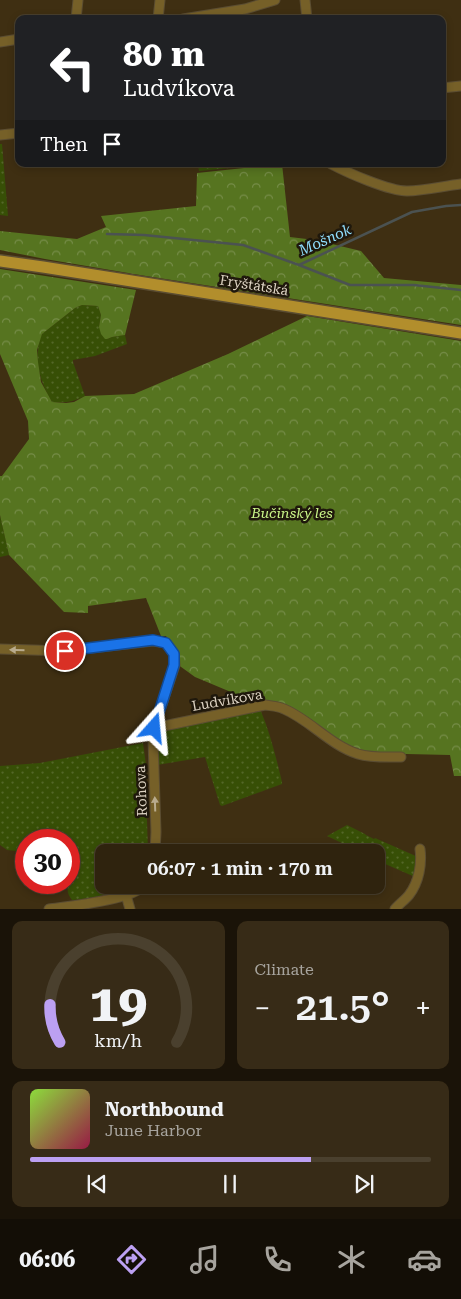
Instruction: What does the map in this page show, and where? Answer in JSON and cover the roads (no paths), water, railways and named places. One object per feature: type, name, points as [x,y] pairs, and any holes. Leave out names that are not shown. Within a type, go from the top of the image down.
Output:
[{"type":"main road","name":"Fryštátská","points":[[0,256],[43,267]]},
{"type":"main road","name":"Fryštátská","points":[[0,261],[461,333]]},
{"type":"street","points":[[76,15],[78,0]]},
{"type":"street","points":[[158,15],[160,0]]},
{"type":"street","points":[[208,15],[245,9],[275,0]]},
{"type":"street","points":[[305,0],[307,15]]},
{"type":"street","points":[[0,42],[15,40]]},
{"type":"street","points":[[446,88],[461,86]]},
{"type":"street","points":[[0,135],[15,133]]},
{"type":"street","points":[[337,167],[396,190],[409,191],[461,184]]},
{"type":"street","points":[[0,649],[65,651],[153,640],[166,643],[174,654],[174,665],[154,728]]},
{"type":"street","name":"Ludvíkova","points":[[154,728],[265,705],[289,711],[333,741],[356,753],[365,756],[401,757]]},
{"type":"street","name":"Rohova","points":[[154,728],[155,844]]},
{"type":"street","points":[[395,909],[409,895],[418,878],[421,860],[420,849]]},
{"type":"street","points":[[49,909],[76,906],[126,895],[130,909]]},
{"type":"waterway","name":"Mošnok","points":[[107,234],[144,235],[243,245],[299,265],[412,212],[461,205]]},
{"type":"waterway","points":[[299,265],[350,285],[414,285],[461,290]]},
{"type":"park label","name":"Bučinský les","points":[[292,513]]}]
